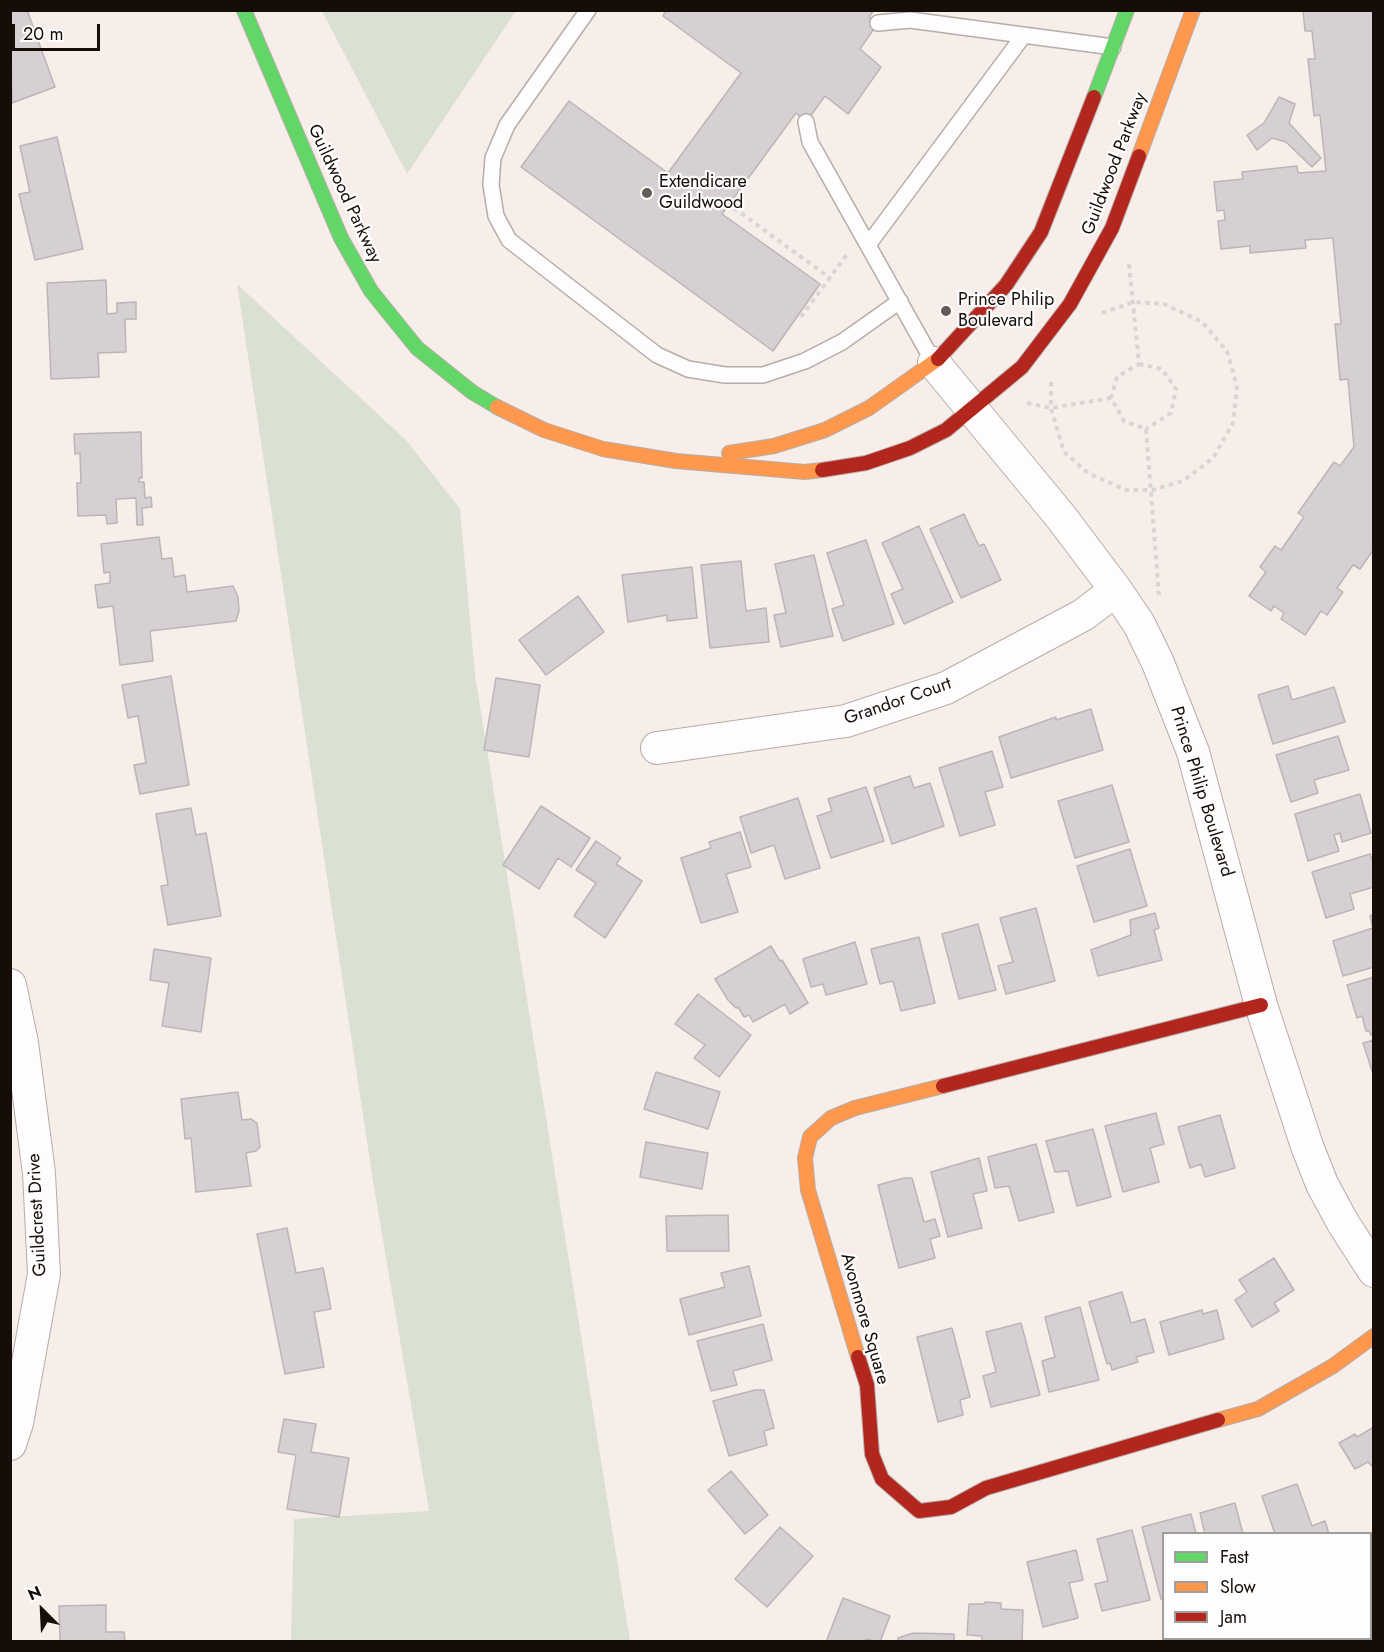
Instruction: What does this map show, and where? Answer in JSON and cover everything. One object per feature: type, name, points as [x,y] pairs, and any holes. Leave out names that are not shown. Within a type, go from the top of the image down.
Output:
[{"type":"street","name":"Guildwood Parkway","points":[[244,10],[341,238],[371,291],[417,348],[472,392],[544,430],[603,449],[676,461],[805,472],[866,463],[910,448],[946,430],[973,410],[1022,367],[1070,304],[1103,248],[1193,10]]},
{"type":"street","name":"Guildwood Parkway","points":[[676,461],[774,446],[825,430],[869,408],[934,363],[1006,285],[1041,232],[1067,171],[1127,10]]},
{"type":"street","name":"Prince Philip Boulevard","points":[[934,363],[1061,517],[1116,590],[1139,624],[1158,663],[1192,752],[1261,1005],[1303,1136],[1322,1184],[1343,1223],[1374,1271]]},
{"type":"street","name":"Grandor Court","points":[[657,748],[846,721],[946,688],[1083,615],[1116,590]]},
{"type":"street","name":"Guildcrest Drive","points":[[10,985],[22,1043],[39,1173],[44,1274],[17,1423],[10,1444]]},
{"type":"street","name":"Avonmore Square","points":[[1261,1005],[855,1108],[831,1119],[810,1137],[805,1158],[808,1190],[867,1385],[872,1454],[882,1479],[919,1511],[951,1507],[986,1488],[1258,1409],[1333,1366],[1374,1336]]},
{"type":"lane","points":[[588,10],[507,125],[493,158],[492,185],[496,216],[509,240],[657,356],[688,369],[725,375],[763,375],[805,361],[842,342],[900,301]]},
{"type":"lane","points":[[878,23],[910,20],[1113,47]]},
{"type":"lane","points":[[865,239],[1024,35]]},
{"type":"lane","points":[[806,122],[810,142],[934,363]]},
{"type":"path","points":[[734,208],[830,278]]},
{"type":"path","points":[[801,317],[830,278],[865,239]]},
{"type":"path","points":[[1128,254],[1139,364]]},
{"type":"path","points":[[1051,379],[1051,408],[1064,452],[1088,473],[1126,490],[1152,490],[1183,481],[1213,458],[1233,423],[1237,387],[1227,351],[1202,322],[1164,304],[1134,302],[1111,308],[1096,316]]},
{"type":"path","points":[[1139,364],[1162,369],[1176,389],[1171,413],[1146,429],[1124,421],[1110,398],[1117,377],[1139,364]]},
{"type":"path","points":[[1023,403],[1051,408],[1110,398]]},
{"type":"path","points":[[1146,429],[1159,596]]},
{"type":"green space","points":[[322,11],[516,11],[407,174]]},
{"type":"green space","points":[[237,284],[406,440],[460,509],[475,675],[630,1641],[291,1641],[294,1519],[429,1511],[373,1181]]},
{"type":"building","points":[[10,10],[27,10],[55,87],[12,103]]},
{"type":"building","name":"Extendicare Guildwood","points":[[666,10],[874,10],[869,17],[878,23],[860,49],[881,67],[848,114],[825,96],[806,122],[796,113],[722,214],[820,284],[773,351],[521,167],[569,101],[668,173],[741,73],[663,16]]},
{"type":"building","points":[[1303,10],[1374,10],[1374,549],[1360,569],[1353,565],[1337,588],[1343,592],[1327,615],[1321,611],[1305,635],[1281,619],[1284,613],[1274,606],[1271,611],[1249,596],[1266,572],[1260,567],[1275,546],[1281,550],[1304,517],[1298,513],[1334,462],[1340,466],[1354,447],[1348,379],[1340,380],[1335,324],[1341,324],[1333,238],[1305,240],[1306,248],[1250,253],[1250,246],[1221,249],[1218,221],[1225,220],[1224,210],[1217,211],[1214,182],[1243,179],[1242,172],[1297,166],[1298,173],[1326,171],[1320,115],[1314,116],[1308,59],[1315,59],[1312,31],[1305,31]]},
{"type":"building","points":[[1279,97],[1295,104],[1289,123],[1321,158],[1312,167],[1286,142],[1272,138],[1257,150],[1247,135],[1264,123]]},
{"type":"building","points":[[57,137],[83,249],[35,260],[19,194],[30,192],[20,146]]},
{"type":"building","points":[[106,280],[107,314],[117,313],[117,303],[136,302],[136,319],[125,319],[126,352],[98,353],[99,377],[51,379],[47,283]]},
{"type":"building","points":[[141,432],[142,478],[139,478],[139,482],[144,482],[145,498],[151,497],[152,507],[142,508],[143,525],[137,525],[136,498],[116,499],[117,523],[107,524],[106,515],[78,516],[77,483],[81,483],[80,453],[75,454],[74,434]]},
{"type":"building","points":[[964,514],[979,546],[984,544],[1001,580],[961,598],[930,529]]},
{"type":"building","points":[[919,526],[953,602],[904,624],[891,594],[903,589],[882,543]]},
{"type":"building","points":[[159,537],[162,559],[172,558],[174,577],[185,575],[187,592],[233,586],[238,597],[239,611],[236,621],[150,631],[153,661],[120,665],[113,606],[98,608],[95,585],[110,583],[110,572],[104,573],[101,544]]},
{"type":"building","points":[[866,540],[894,624],[843,641],[832,609],[844,605],[827,553]]},
{"type":"building","points":[[814,555],[833,636],[781,647],[774,615],[786,613],[775,564]]},
{"type":"building","points":[[741,561],[746,611],[766,608],[769,642],[710,648],[701,565]]},
{"type":"building","points":[[692,567],[697,618],[667,621],[667,615],[628,622],[622,575]]},
{"type":"building","points":[[578,596],[604,632],[546,675],[519,640]]},
{"type":"building","points":[[171,676],[189,785],[140,794],[134,765],[146,763],[138,716],[128,718],[122,685]]},
{"type":"building","points":[[496,678],[540,685],[529,757],[484,750]]},
{"type":"building","points":[[1288,686],[1292,700],[1334,687],[1345,722],[1273,744],[1258,695]]},
{"type":"building","points":[[1091,709],[1103,750],[1011,778],[999,737],[1056,717],[1056,720]]},
{"type":"building","points":[[1338,736],[1349,770],[1314,780],[1318,793],[1291,802],[1276,755]]},
{"type":"building","points":[[992,751],[1003,787],[985,792],[995,825],[960,836],[939,768]]},
{"type":"building","points":[[910,776],[914,788],[930,783],[944,826],[892,844],[874,788]]},
{"type":"building","points":[[1112,785],[1129,842],[1075,858],[1058,801]]},
{"type":"building","points":[[866,787],[884,841],[831,858],[817,816],[832,811],[828,799]]},
{"type":"building","points":[[1360,794],[1371,833],[1342,842],[1340,833],[1334,835],[1339,851],[1308,861],[1295,814]]},
{"type":"building","points":[[798,798],[820,868],[785,879],[774,845],[751,853],[740,817]]},
{"type":"building","points":[[541,806],[590,838],[571,867],[558,858],[539,889],[503,865]]},
{"type":"building","points":[[191,808],[196,835],[206,833],[221,916],[168,925],[161,886],[168,885],[156,814]]},
{"type":"building","points":[[740,832],[751,867],[726,874],[738,912],[701,923],[681,858],[711,848],[709,842]]},
{"type":"building","points":[[596,841],[621,858],[616,864],[642,881],[605,938],[574,916],[596,883],[576,870]]},
{"type":"building","points":[[1130,849],[1147,906],[1094,922],[1077,866]]},
{"type":"building","points":[[1370,854],[1374,864],[1374,887],[1350,894],[1354,909],[1326,918],[1312,872]]},
{"type":"building","points":[[1036,908],[1055,981],[1006,994],[998,966],[1013,962],[1000,918]]},
{"type":"building","points":[[1155,913],[1159,928],[1154,930],[1162,960],[1098,976],[1091,950],[1131,935],[1130,920]]},
{"type":"building","points":[[1374,914],[1374,967],[1343,976],[1333,941],[1373,928],[1370,916]]},
{"type":"building","points":[[978,924],[996,990],[959,999],[942,934]]},
{"type":"building","points":[[919,937],[935,1003],[901,1011],[893,981],[880,984],[871,949]]},
{"type":"building","points":[[855,942],[867,984],[826,995],[823,984],[811,987],[803,959]]},
{"type":"building","points":[[771,946],[808,1003],[790,1014],[785,1004],[753,1022],[749,1015],[744,1017],[738,1007],[736,1008],[728,1000],[715,979]]},
{"type":"building","points":[[154,949],[211,958],[201,1032],[162,1026],[169,983],[150,980]]},
{"type":"building","points":[[1374,977],[1374,1034],[1371,1035],[1369,1031],[1366,1031],[1362,1016],[1357,1018],[1347,985]]},
{"type":"building","points":[[698,994],[751,1035],[719,1077],[694,1058],[705,1045],[675,1024]]},
{"type":"building","points":[[1374,1040],[1374,1077],[1363,1043]]},
{"type":"building","points":[[656,1072],[720,1092],[708,1129],[644,1109]]},
{"type":"building","points":[[238,1092],[242,1120],[251,1119],[257,1123],[260,1147],[256,1151],[246,1153],[251,1186],[196,1192],[191,1138],[185,1139],[181,1099]]},
{"type":"building","points":[[1156,1113],[1164,1144],[1150,1148],[1159,1182],[1123,1192],[1105,1126]]},
{"type":"building","points":[[1220,1115],[1235,1168],[1205,1177],[1201,1164],[1190,1168],[1178,1127]]},
{"type":"building","points":[[1093,1129],[1111,1197],[1077,1206],[1068,1171],[1055,1172],[1046,1141]]},
{"type":"building","points":[[646,1142],[708,1153],[702,1189],[640,1177]]},
{"type":"building","points":[[1036,1144],[1054,1212],[1019,1221],[1009,1186],[995,1188],[988,1157]]},
{"type":"building","points":[[979,1158],[987,1191],[973,1194],[982,1228],[948,1237],[931,1172]]},
{"type":"building","points":[[912,1178],[924,1222],[935,1219],[940,1236],[930,1239],[935,1258],[899,1268],[878,1185]]},
{"type":"building","points":[[728,1215],[729,1251],[667,1251],[666,1216]]},
{"type":"building","points":[[287,1228],[296,1273],[323,1268],[331,1309],[314,1312],[324,1367],[285,1374],[257,1234]]},
{"type":"building","points":[[1274,1258],[1294,1290],[1274,1303],[1279,1311],[1252,1327],[1235,1300],[1247,1292],[1239,1280]]},
{"type":"building","points":[[749,1266],[761,1316],[689,1335],[680,1299],[725,1287],[721,1273]]},
{"type":"building","points":[[1122,1292],[1131,1323],[1145,1319],[1154,1352],[1136,1357],[1138,1362],[1112,1370],[1110,1363],[1107,1364],[1089,1302]]},
{"type":"building","points":[[1080,1307],[1099,1380],[1049,1392],[1042,1361],[1055,1357],[1045,1317]]},
{"type":"building","points":[[1202,1310],[1203,1314],[1217,1310],[1224,1339],[1169,1355],[1160,1322]]},
{"type":"building","points":[[1021,1323],[1040,1395],[991,1407],[983,1376],[996,1372],[986,1332]]},
{"type":"building","points":[[763,1324],[772,1360],[733,1371],[737,1385],[711,1391],[697,1341]]},
{"type":"building","points":[[952,1328],[970,1397],[960,1400],[963,1415],[938,1422],[917,1337]]},
{"type":"building","points":[[755,1390],[764,1390],[774,1428],[764,1431],[767,1445],[729,1456],[713,1401]]},
{"type":"building","points":[[284,1419],[316,1424],[311,1452],[349,1458],[339,1517],[287,1509],[296,1455],[278,1452]]},
{"type":"building","points":[[1374,1427],[1374,1468],[1368,1462],[1355,1469],[1339,1443],[1355,1434],[1357,1437]]},
{"type":"building","points":[[731,1471],[768,1515],[745,1534],[708,1490]]},
{"type":"building","points":[[1297,1484],[1312,1526],[1325,1521],[1328,1532],[1274,1532],[1262,1496]]},
{"type":"building","points":[[1235,1503],[1242,1532],[1205,1532],[1200,1513]]},
{"type":"building","points":[[1191,1514],[1196,1532],[1162,1532],[1162,1599],[1161,1599],[1142,1527]]},
{"type":"building","points":[[780,1527],[813,1556],[767,1607],[735,1579]]},
{"type":"building","points":[[1132,1530],[1150,1600],[1102,1611],[1095,1584],[1108,1581],[1097,1539]]},
{"type":"building","points":[[1076,1550],[1083,1580],[1069,1583],[1078,1618],[1043,1627],[1027,1562]]},
{"type":"building","points":[[843,1598],[890,1616],[880,1642],[866,1639],[865,1642],[826,1642]]},
{"type":"building","points":[[985,1602],[1001,1603],[1001,1609],[1023,1610],[1022,1642],[982,1642],[982,1636],[967,1635],[969,1604],[984,1604]]},
{"type":"building","points":[[106,1605],[106,1632],[124,1632],[125,1642],[60,1641],[59,1606]]},
{"type":"building","points":[[913,1633],[954,1634],[954,1642],[898,1642],[898,1638]]},
{"type":"traffic: fast","points":[[244,10],[341,238],[371,291],[417,348],[472,392],[497,407]]},
{"type":"traffic: fast","points":[[1094,97],[1127,10]]},
{"type":"traffic: slow","points":[[1139,156],[1193,10]]},
{"type":"traffic: slow","points":[[729,453],[774,446],[825,430],[869,408],[938,359]]},
{"type":"traffic: slow","points":[[497,407],[544,430],[603,449],[676,461],[805,472],[822,470]]},
{"type":"traffic: slow","points":[[858,1357],[808,1190],[805,1158],[810,1137],[831,1118],[855,1108],[943,1086]]},
{"type":"traffic: slow","points":[[1218,1420],[1258,1409],[1333,1366],[1374,1336]]},
{"type":"traffic: jam","points":[[938,359],[1006,285],[1041,232],[1094,97]]},
{"type":"traffic: jam","points":[[822,470],[866,463],[910,448],[946,430],[1022,367],[1070,304],[1112,228],[1139,156]]},
{"type":"traffic: jam","points":[[943,1086],[1261,1005]]},
{"type":"traffic: jam","points":[[858,1357],[867,1385],[872,1454],[882,1479],[919,1511],[951,1507],[986,1488],[1218,1420]]},
{"type":"place","name":"Extendicare Guildwood","points":[[647,193]]},
{"type":"place","name":"Prince Philip Boulevard","points":[[946,311]]}]
